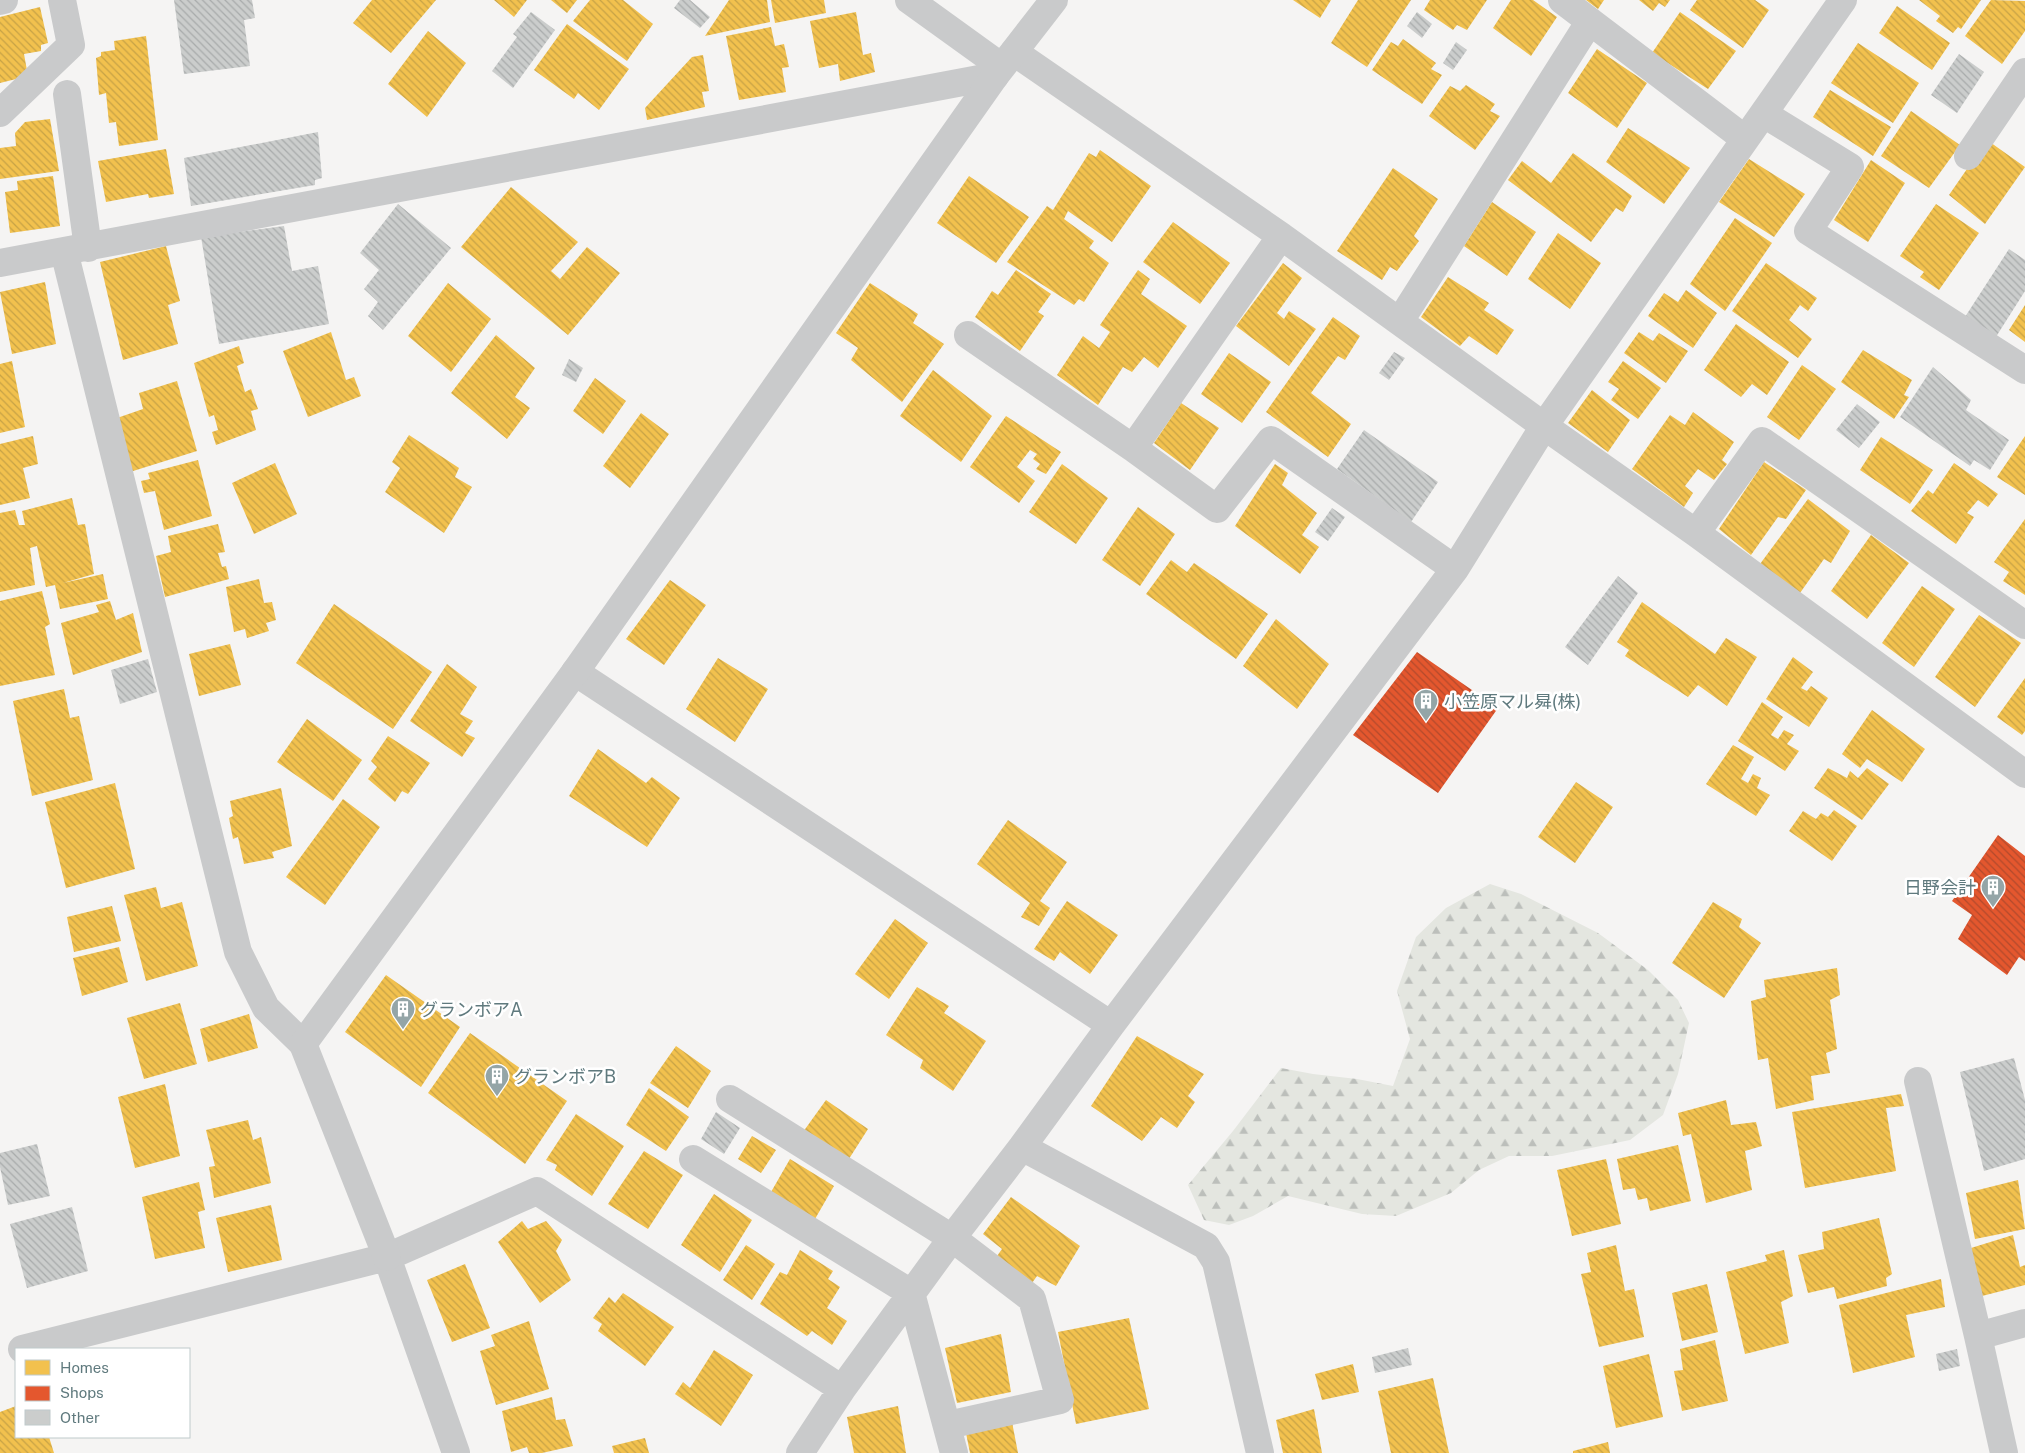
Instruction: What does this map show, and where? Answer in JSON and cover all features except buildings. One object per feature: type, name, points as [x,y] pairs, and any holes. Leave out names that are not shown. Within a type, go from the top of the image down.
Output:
[{"type":"street","points":[[0,1],[4,0]]},
{"type":"street","points":[[0,113],[71,45],[62,0]]},
{"type":"street","points":[[909,0],[1004,65],[1281,236],[1696,533],[2025,774]]},
{"type":"street","points":[[303,1044],[575,672],[1004,65],[1054,0]]},
{"type":"street","points":[[1562,0],[1745,139]]},
{"type":"street","points":[[800,1453],[842,1388],[911,1293],[1455,569],[1544,426],[1843,0]]},
{"type":"street","points":[[1400,321],[1590,21]]},
{"type":"street","points":[[0,263],[76,250],[1004,65]]},
{"type":"street","points":[[1968,156],[2025,72]]},
{"type":"street","points":[[66,94],[76,250],[238,952],[266,1008],[303,1044],[387,1257],[456,1453]]},
{"type":"street","points":[[1764,114],[1850,167],[1808,231],[2025,370]]},
{"type":"street","points":[[1133,448],[1281,236]]},
{"type":"street","points":[[968,335],[1217,508],[1271,440],[1455,569]]},
{"type":"street","points":[[1696,533],[1762,441],[2025,624]]},
{"type":"street","points":[[575,672],[1111,1025]]},
{"type":"street","points":[[1918,1081],[2004,1453]]},
{"type":"street","points":[[730,1099],[952,1238],[1032,1299],[1060,1400],[948,1424]]},
{"type":"street","points":[[1022,1147],[1206,1246],[1216,1262],[1260,1453]]},
{"type":"street","points":[[692,1159],[911,1293],[948,1424],[954,1453]]},
{"type":"street","points":[[26,1348],[387,1257],[538,1191],[842,1388]]},
{"type":"street","points":[[1978,1336],[2025,1323]]},
{"type":"street","points":[[0,1355],[15,1351]]},
{"type":"green space","points":[[1490,884],[1521,894],[1598,933],[1648,970],[1678,1000],[1689,1023],[1678,1074],[1663,1115],[1630,1140],[1552,1156],[1509,1156],[1479,1170],[1451,1193],[1396,1216],[1362,1214],[1288,1196],[1253,1216],[1229,1225],[1204,1220],[1188,1185],[1233,1131],[1281,1068],[1393,1086],[1410,1039],[1397,991],[1416,937],[1446,908]]},
{"type":"place","name":"小笠原マル曻(株)","points":[[1426,722]]},
{"type":"place","name":"日野会計","points":[[1993,908]]},
{"type":"place","name":"グランボアA","points":[[403,1030]]},
{"type":"place","name":"グランボアB","points":[[497,1097]]}]
